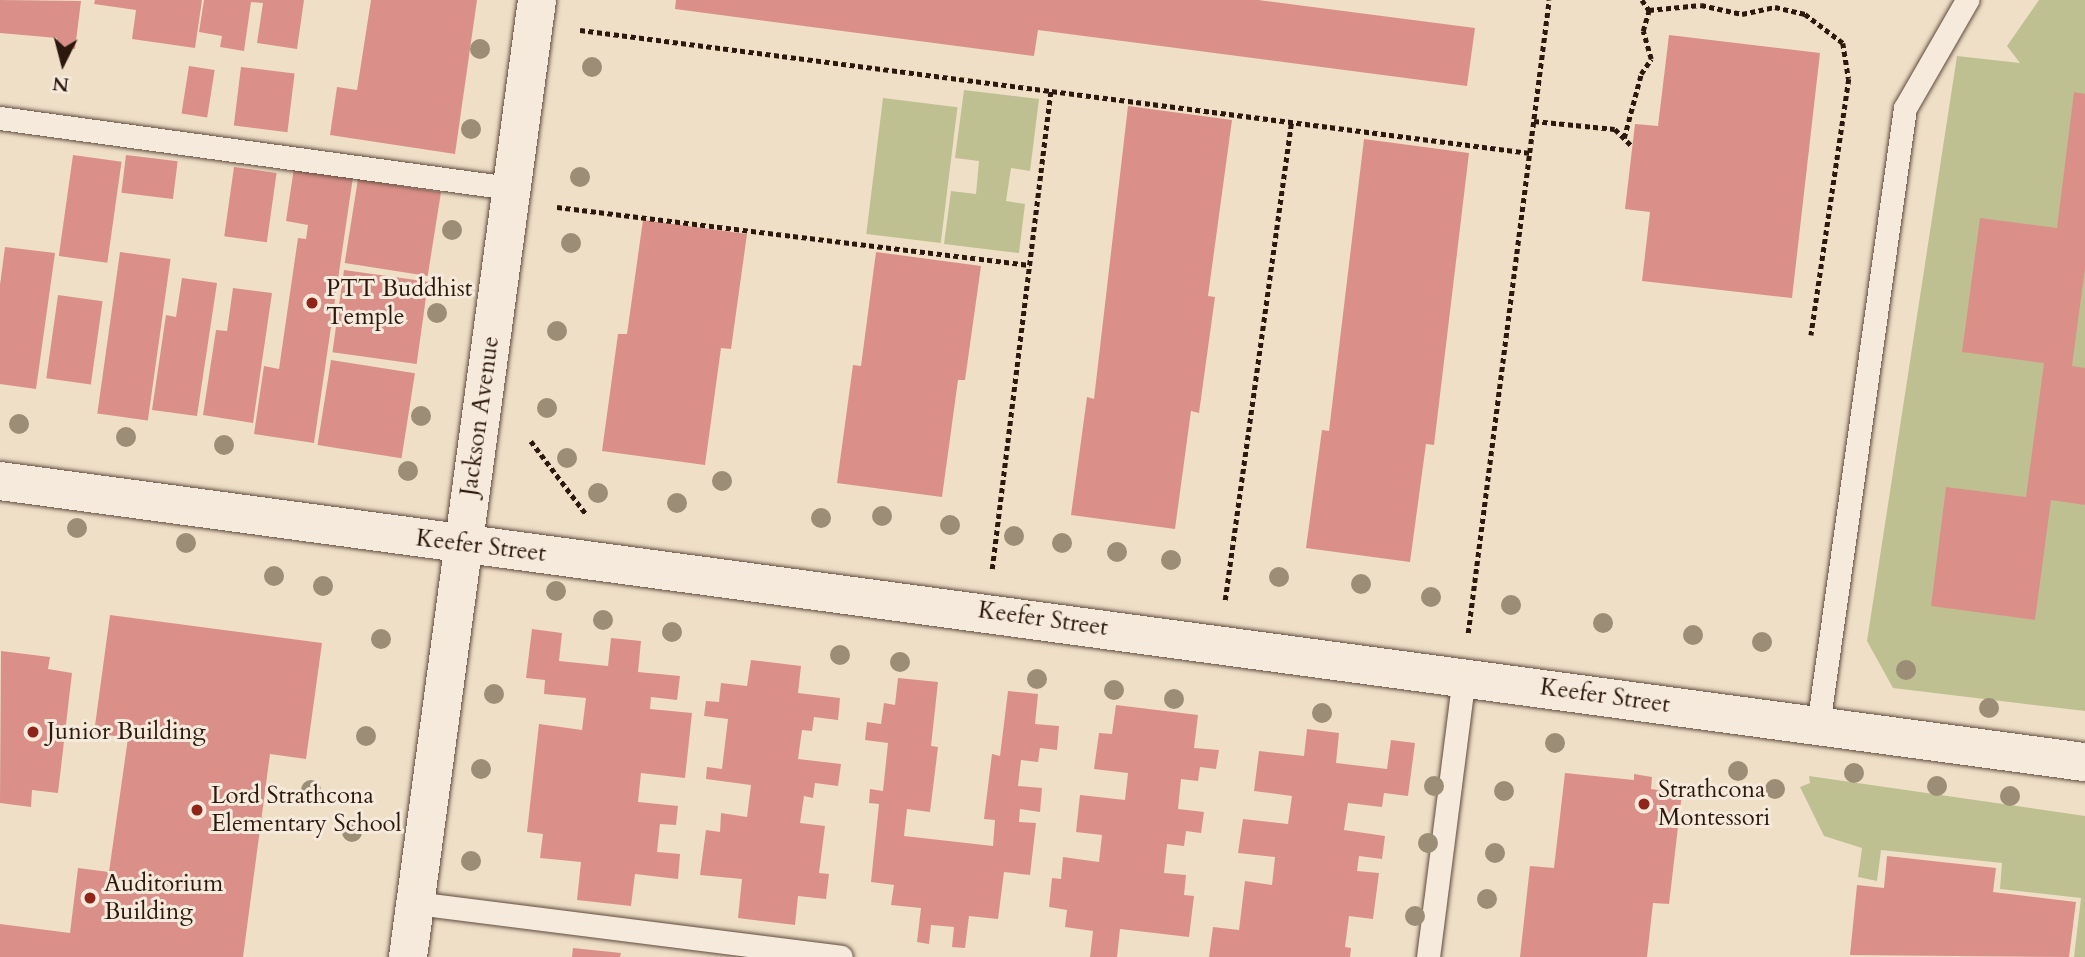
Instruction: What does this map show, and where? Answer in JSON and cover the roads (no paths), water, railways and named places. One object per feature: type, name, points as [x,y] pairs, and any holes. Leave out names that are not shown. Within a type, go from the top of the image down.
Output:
[{"type":"street","name":"Jackson Avenue","points":[[408,957],[537,0]]},
{"type":"street","name":"Keefer Street","points":[[0,481],[1464,676],[2085,762]]},
{"type":"lane","points":[[1818,726],[1905,108],[1968,0]]},
{"type":"lane","points":[[0,118],[510,188]]},
{"type":"lane","points":[[1428,957],[1464,676]]},
{"type":"lane","points":[[416,903],[841,957]]},
{"type":"place","name":"PTT Buddhist Temple","points":[[312,303]]},
{"type":"place","name":"Junior Building","points":[[33,732]]},
{"type":"place","name":"Strathcona Montessori","points":[[1644,804]]},
{"type":"place","name":"Lord Strathcona Elementary School","points":[[197,810]]},
{"type":"place","name":"Auditorium Building","points":[[90,898]]}]
